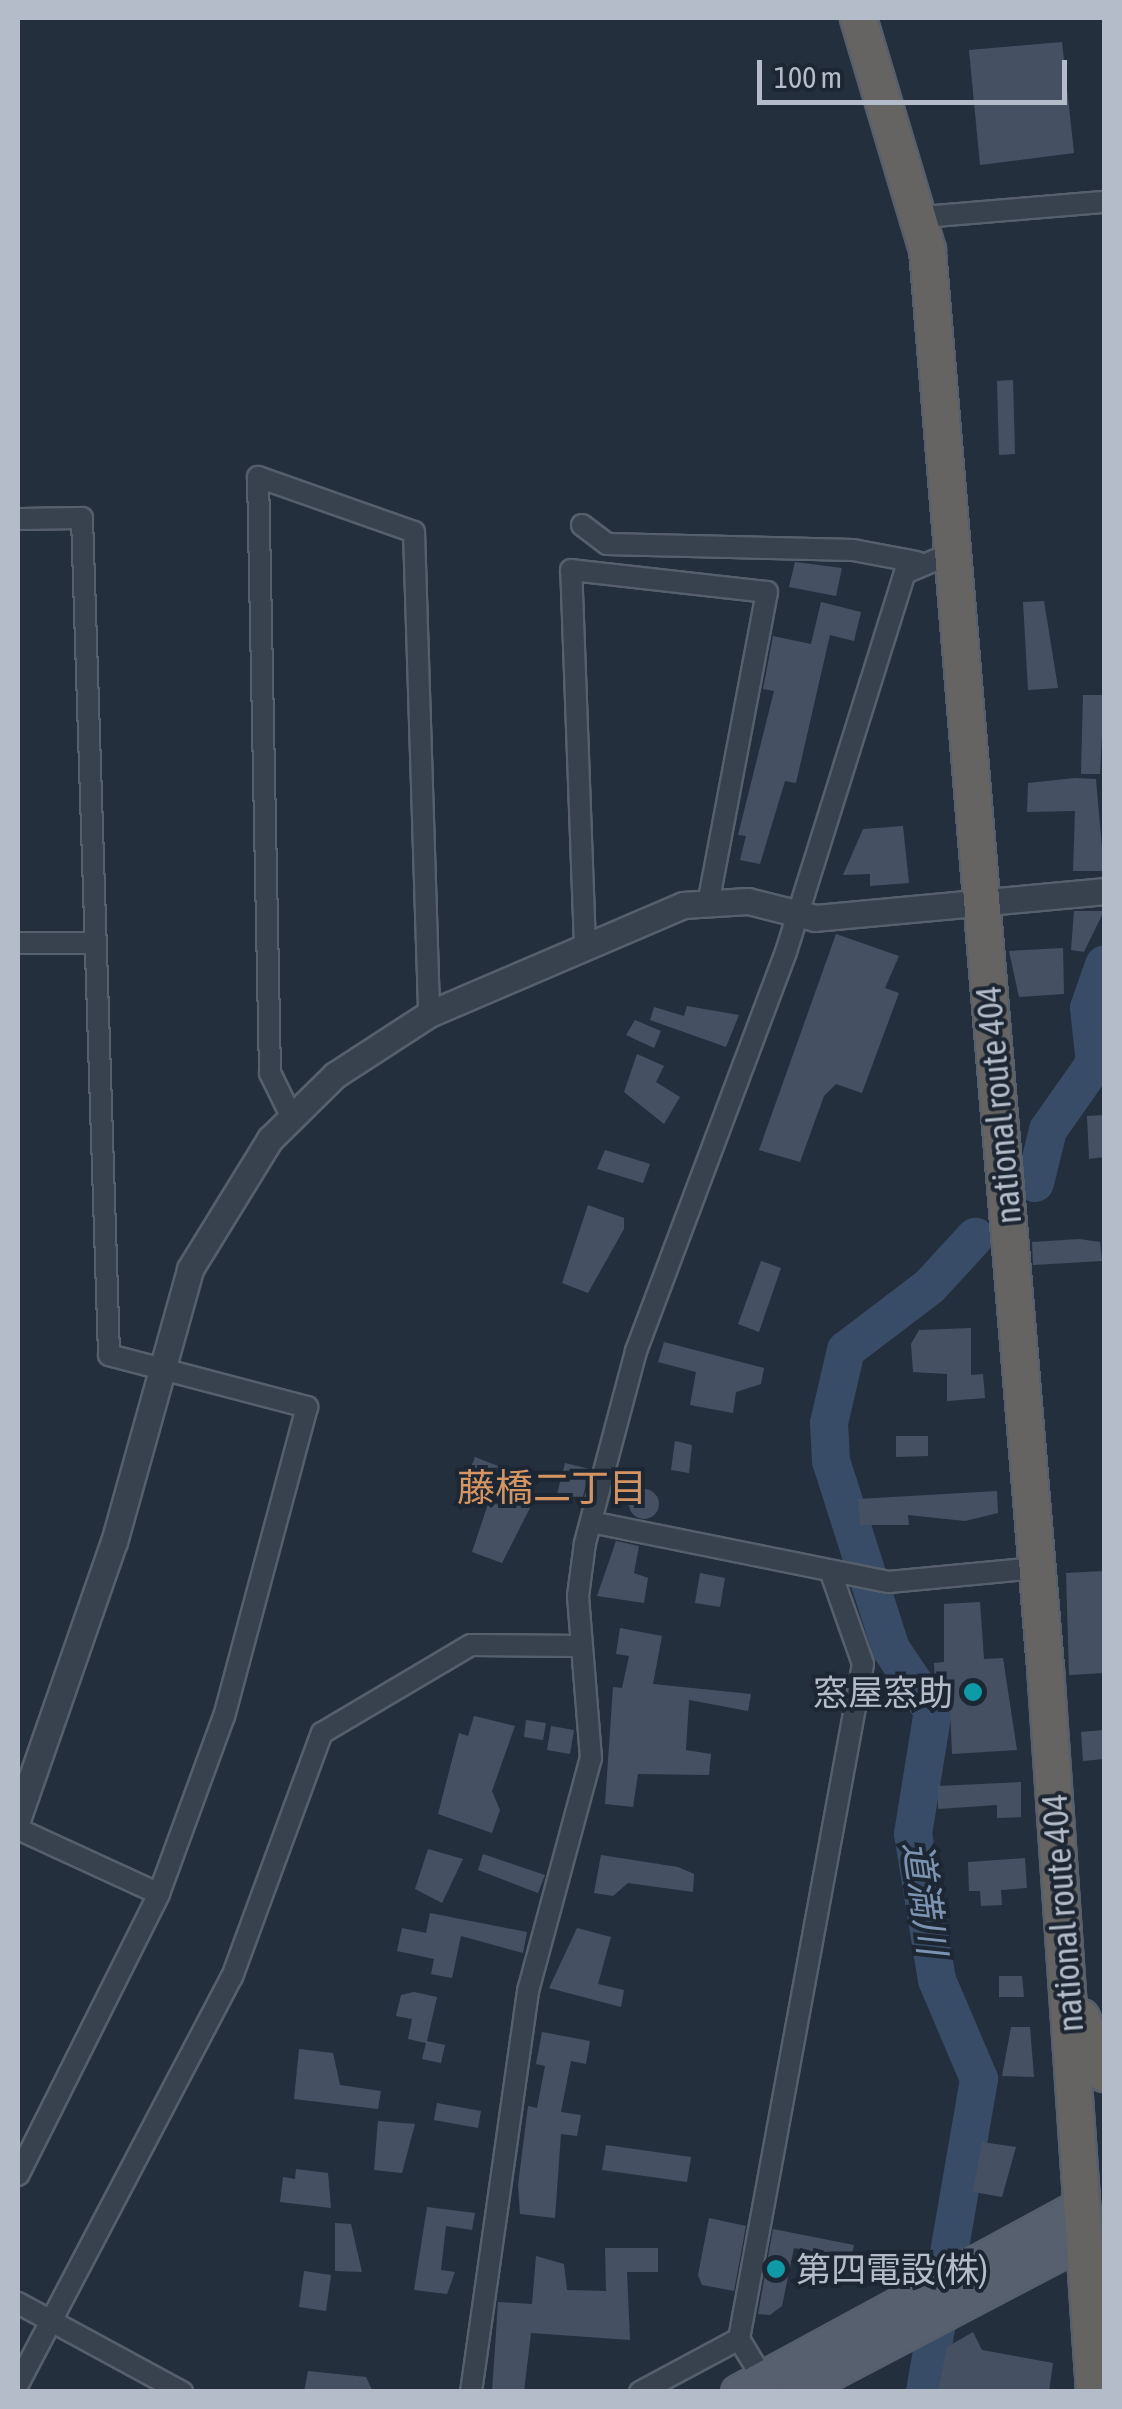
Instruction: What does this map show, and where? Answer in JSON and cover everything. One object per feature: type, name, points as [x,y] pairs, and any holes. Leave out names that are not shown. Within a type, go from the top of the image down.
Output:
[{"type":"highway","name":"national route 404","points":[[858,18],[903,146],[911,218],[928,250],[934,558],[978,902],[1067,1974],[1095,2216],[1094,2392]]},
{"type":"highway","points":[[1067,1974],[1104,2074]]},
{"type":"main road","points":[[750,2384],[1095,2216]]},
{"type":"main road","points":[[796,2392],[1095,2216]]},
{"type":"street","points":[[911,218],[1104,202]]},
{"type":"street","points":[[291,1116],[270,1073],[258,477],[414,532],[428,1014]]},
{"type":"street","points":[[18,519],[82,518],[91,944],[109,1354],[307,1407],[224,1716],[159,1894],[18,2175]]},
{"type":"street","points":[[582,525],[607,544],[853,550],[934,558]]},
{"type":"street","points":[[471,2392],[528,1991],[590,1758],[580,1646],[592,1522],[636,1352],[797,914],[906,573],[934,558]]},
{"type":"street","points":[[585,946],[571,570],[767,592],[709,898]]},
{"type":"street","points":[[18,1817],[114,1542],[160,1367],[204,1238],[291,1116],[376,1043],[428,1014],[709,898],[797,914],[1104,891]]},
{"type":"street","points":[[18,943],[91,944]]},
{"type":"street","points":[[592,1522],[832,1576],[889,1582],[1036,1568]]},
{"type":"street","points":[[750,2384],[740,2339],[863,1664],[832,1576]]},
{"type":"street","points":[[18,2384],[55,2326],[232,1977],[322,1733],[471,1645],[580,1646]]},
{"type":"street","points":[[18,1829],[159,1894]]},
{"type":"street","points":[[18,2304],[182,2392]]},
{"type":"street","points":[[640,2392],[740,2339]]},
{"type":"building","points":[[1062,42],[1074,153],[980,165],[969,50]]},
{"type":"building","points":[[1013,380],[1015,454],[999,455],[997,381]]},
{"type":"building","points":[[795,562],[842,568],[836,596],[789,587]]},
{"type":"building","points":[[1044,601],[1058,688],[1028,690],[1023,602]]},
{"type":"building","points":[[821,602],[861,612],[854,641],[830,635],[796,783],[785,781],[760,864],[740,860],[746,836],[738,835],[774,691],[763,689],[773,636],[811,644]]},
{"type":"building","points":[[1083,695],[1104,695],[1100,774],[1081,774]]},
{"type":"building","points":[[1096,779],[1104,871],[1073,871],[1075,811],[1027,812],[1028,783]]},
{"type":"building","points":[[903,826],[909,883],[870,886],[870,874],[843,875],[863,829]]},
{"type":"building","points":[[1074,911],[1104,911],[1084,952],[1071,950]]},
{"type":"building","points":[[836,934],[899,956],[885,988],[899,993],[862,1093],[836,1084],[824,1096],[800,1162],[759,1150]]},
{"type":"building","points":[[1063,948],[1064,994],[1019,997],[1009,951]]},
{"type":"building","points":[[687,1006],[739,1015],[726,1047],[650,1020],[654,1007],[684,1016]]},
{"type":"building","points":[[635,1020],[661,1031],[654,1048],[626,1035]]},
{"type":"building","points":[[637,1054],[664,1066],[656,1082],[680,1097],[664,1124],[624,1092]]},
{"type":"building","points":[[1104,1115],[1104,1157],[1089,1159],[1087,1116]]},
{"type":"building","points":[[605,1150],[650,1164],[643,1183],[597,1169]]},
{"type":"building","points":[[588,1205],[624,1218],[624,1229],[588,1293],[562,1283]]},
{"type":"building","points":[[1032,1242],[1100,1242],[1102,1261],[1033,1265]]},
{"type":"building","points":[[761,1261],[781,1268],[759,1332],[738,1324]]},
{"type":"building","points":[[971,1328],[971,1375],[983,1374],[985,1398],[947,1401],[947,1374],[913,1372],[911,1344],[919,1330]]},
{"type":"building","points":[[664,1342],[764,1368],[761,1384],[736,1392],[733,1413],[690,1405],[696,1372],[658,1362]]},
{"type":"building","points":[[896,1436],[928,1436],[928,1456],[896,1457]]},
{"type":"building","points":[[675,1441],[692,1445],[689,1473],[671,1470]]},
{"type":"building","points":[[475,1457],[498,1466],[488,1493],[465,1483]]},
{"type":"building","points":[[565,1463],[590,1469],[582,1500],[557,1494]]},
{"type":"building","points":[[493,1489],[532,1504],[502,1563],[472,1552]]},
{"type":"building","points":[[644,1489],[655,1493],[659,1504],[655,1515],[644,1519],[633,1515],[629,1504],[633,1493]]},
{"type":"building","points":[[997,1491],[998,1513],[965,1521],[908,1515],[909,1525],[860,1525],[858,1499]]},
{"type":"building","points":[[616,1541],[639,1546],[634,1573],[648,1578],[644,1603],[597,1596]]},
{"type":"building","points":[[1104,1571],[1104,1673],[1069,1675],[1066,1573]]},
{"type":"building","points":[[700,1573],[725,1578],[720,1607],[695,1603]]},
{"type":"building","points":[[980,1602],[984,1659],[1003,1658],[1017,1750],[952,1754],[949,1683],[935,1684],[934,1663],[944,1662],[944,1604]]},
{"type":"building","points":[[620,1628],[662,1636],[653,1684],[751,1694],[748,1711],[689,1700],[686,1750],[711,1754],[709,1775],[638,1774],[633,1807],[605,1804],[613,1687],[622,1688],[629,1656],[616,1654]]},
{"type":"building","points":[[474,1716],[515,1726],[492,1791],[500,1810],[492,1833],[438,1814],[459,1733],[468,1736]]},
{"type":"building","points":[[526,1720],[546,1723],[543,1740],[524,1737]]},
{"type":"building","points":[[551,1726],[574,1730],[570,1754],[547,1750]]},
{"type":"building","points":[[1104,1730],[1104,1759],[1083,1761],[1081,1732]]},
{"type":"building","points":[[1021,1782],[1021,1817],[997,1818],[997,1805],[938,1809],[938,1786]]},
{"type":"building","points":[[428,1849],[463,1859],[442,1903],[415,1889]]},
{"type":"building","points":[[483,1854],[545,1875],[538,1893],[478,1870]]},
{"type":"building","points":[[601,1855],[678,1867],[694,1874],[693,1892],[628,1883],[613,1896],[594,1893]]},
{"type":"building","points":[[1025,1858],[1027,1888],[1001,1890],[1002,1905],[981,1906],[980,1891],[969,1891],[968,1862]]},
{"type":"building","points":[[430,1913],[527,1932],[523,1953],[461,1936],[452,1978],[431,1974],[434,1959],[397,1951],[402,1928],[426,1933]]},
{"type":"building","points":[[577,1928],[611,1937],[598,1984],[624,1990],[621,2007],[549,1988]]},
{"type":"building","points":[[999,1976],[1022,1976],[1024,1997],[999,1997]]},
{"type":"building","points":[[414,1992],[437,1997],[427,2041],[445,2045],[441,2063],[422,2059],[426,2043],[408,2039],[412,2019],[396,2016],[401,1995]]},
{"type":"building","points":[[1011,2027],[1030,2027],[1034,2077],[1002,2076]]},
{"type":"building","points":[[542,2032],[590,2041],[586,2064],[571,2061],[561,2112],[581,2115],[577,2136],[561,2134],[555,2218],[520,2214],[518,2185],[528,2106],[537,2108],[545,2066],[536,2064]]},
{"type":"building","points":[[299,2049],[333,2053],[340,2085],[381,2091],[378,2109],[294,2099]]},
{"type":"building","points":[[437,2103],[481,2111],[478,2128],[434,2120]]},
{"type":"building","points":[[378,2121],[415,2124],[402,2173],[374,2170]]},
{"type":"building","points":[[982,2142],[1016,2147],[1002,2197],[973,2192]]},
{"type":"building","points":[[606,2145],[691,2157],[687,2182],[602,2170]]},
{"type":"building","points":[[296,2169],[328,2173],[331,2208],[280,2202],[283,2177],[295,2179]]},
{"type":"building","points":[[427,2207],[475,2213],[472,2230],[446,2226],[441,2270],[455,2272],[447,2294],[414,2290]]},
{"type":"building","points":[[709,2218],[746,2226],[734,2291],[702,2285],[698,2275]]},
{"type":"building","points":[[335,2223],[351,2224],[362,2272],[335,2271]]},
{"type":"building","name":"第四電設(株)","points":[[773,2229],[854,2245],[851,2259],[794,2248],[782,2306],[770,2315],[758,2314]]},
{"type":"building","points":[[605,2248],[658,2248],[658,2272],[627,2272],[630,2340],[531,2333],[524,2392],[492,2392],[498,2302],[532,2304],[536,2256],[564,2264],[567,2290],[606,2291]]},
{"type":"building","points":[[304,2271],[331,2275],[326,2311],[299,2307]]},
{"type":"building","points":[[973,2332],[982,2350],[1053,2363],[1049,2392],[938,2392],[947,2347]]},
{"type":"building","points":[[308,2371],[366,2377],[373,2392],[304,2392]]},
{"type":"waterway","name":"道満川","points":[[1035,1183],[1048,1130],[1095,1063],[1089,1008],[1104,965]]},
{"type":"waterway","name":"道満川","points":[[925,2392],[979,2079],[937,1980],[913,1834],[933,1711],[891,1649],[831,1461],[829,1423],[846,1350],[930,1286],[975,1237]]},
{"type":"place","name":"窓屋窓助","points":[[973,1692]]},
{"type":"place","name":"第四電設(株)","points":[[776,2269]]},
{"type":"district","name":"藤橋二丁目","points":[[552,1488]]}]
